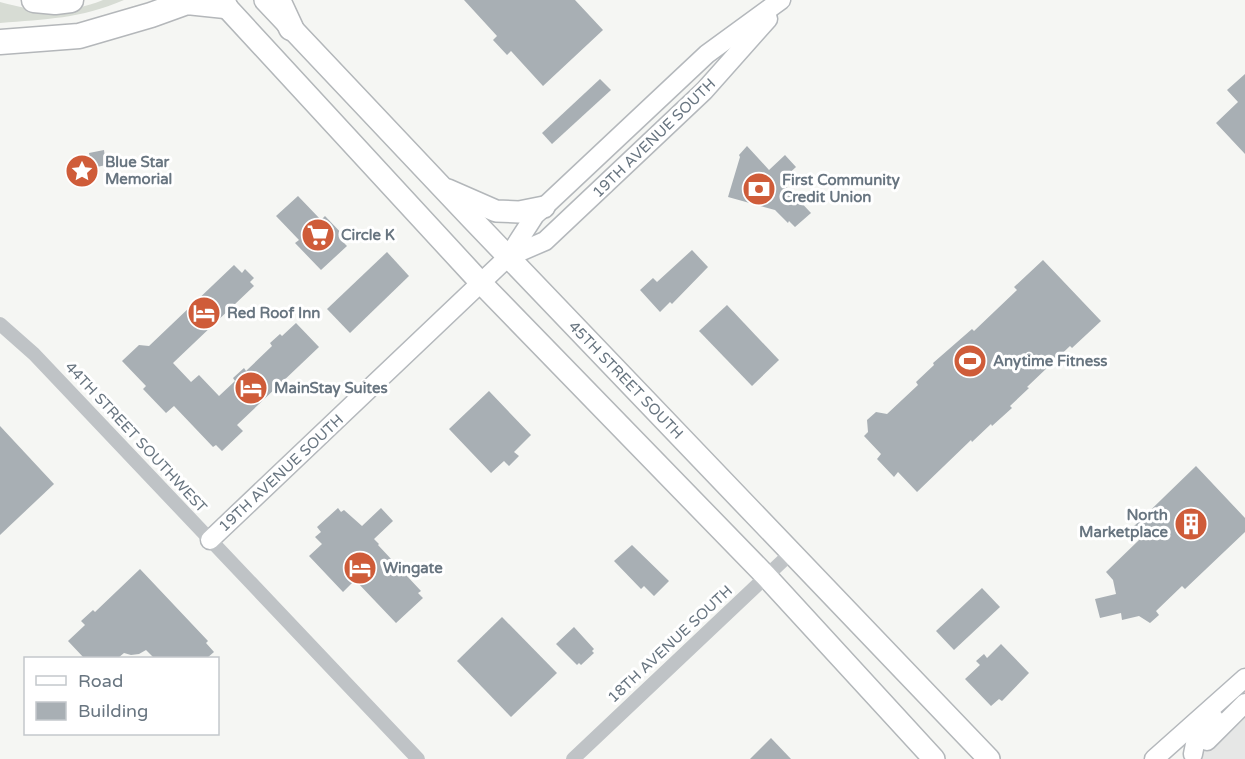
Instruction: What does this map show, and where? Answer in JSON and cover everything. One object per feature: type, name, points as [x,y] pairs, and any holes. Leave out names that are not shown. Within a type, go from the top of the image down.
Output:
[{"type":"highway","points":[[34,0],[55,2],[71,0]]},
{"type":"highway","points":[[109,27],[147,0]]},
{"type":"highway","points":[[278,0],[291,28]]},
{"type":"highway","points":[[0,42],[79,36],[187,2],[222,3]]},
{"type":"main road","name":"45TH STREET SOUTH","points":[[265,0],[989,759]]},
{"type":"main road","points":[[222,3],[481,283],[766,576],[934,759]]},
{"type":"main road","points":[[442,188],[496,211],[519,212],[544,207]]},
{"type":"street","name":"19TH AVENUE SOUTH","points":[[210,540],[508,257],[535,215],[707,54],[783,0]]},
{"type":"street","name":"19TH AVENUE SOUTH","points":[[508,257],[545,241],[704,91],[783,0]]},
{"type":"street","name":"44TH STREET SOUTHWEST","points":[[0,324],[42,361],[418,759]]},
{"type":"street","name":"18TH AVENUE SOUTH","points":[[573,759],[791,553]]},
{"type":"street","points":[[1154,759],[1245,678]]},
{"type":"street","points":[[1191,757],[1201,731],[1245,686]]},
{"type":"street","points":[[1191,757],[1245,703]]},
{"type":"shaded area","points":[[103,0],[124,0],[78,15],[0,23],[0,2],[26,8],[52,10],[77,8]]},
{"type":"shaded area","points":[[1245,702],[1245,759],[1185,759]]},
{"type":"building","points":[[464,0],[575,0],[603,30],[543,86],[511,51],[507,55],[493,40],[497,36]]},
{"type":"building","points":[[1245,74],[1245,154],[1216,123],[1238,102],[1227,90]]},
{"type":"building","points":[[600,79],[611,90],[552,144],[542,133]]},
{"type":"building","name":"First Community Credit Union","points":[[747,146],[769,170],[785,155],[796,167],[781,181],[811,213],[795,227],[775,210],[728,197],[739,155]]},
{"type":"building","points":[[104,150],[106,165],[92,168],[89,153]]},
{"type":"building","name":"Circle K","points":[[298,196],[321,220],[325,216],[347,239],[343,242],[347,246],[321,270],[295,243],[299,240],[276,216]]},
{"type":"building","points":[[692,250],[708,267],[672,304],[670,302],[660,312],[640,290],[653,278],[657,282]]},
{"type":"building","name":"Circle K","points":[[387,252],[409,276],[350,333],[327,309]]},
{"type":"building","points":[[1043,260],[1101,321],[1072,348],[1070,346],[1027,387],[1029,388],[1010,406],[1012,408],[972,442],[971,440],[917,492],[898,472],[894,477],[877,459],[881,454],[864,436],[868,432],[867,420],[876,412],[887,414],[918,385],[916,382],[934,365],[933,363],[972,329],[974,331],[1017,290],[1014,287]]},
{"type":"building","points":[[234,265],[242,273],[245,269],[254,278],[250,282],[254,286],[173,363],[191,382],[199,375],[219,396],[235,381],[233,378],[244,368],[246,371],[272,346],[270,343],[296,323],[319,347],[237,425],[243,431],[222,451],[216,445],[213,447],[174,406],[166,413],[143,389],[146,386],[122,361],[139,345],[149,346]]},
{"type":"building","points":[[727,305],[779,360],[752,386],[699,331]]},
{"type":"building","points":[[489,391],[531,435],[514,452],[519,456],[509,466],[504,461],[491,473],[449,429]]},
{"type":"building","points":[[0,426],[54,484],[0,535]]},
{"type":"building","name":"North Marketplace","points":[[1196,466],[1245,518],[1245,532],[1185,589],[1182,586],[1156,611],[1159,615],[1150,623],[1139,616],[1122,620],[1121,613],[1100,618],[1095,599],[1116,594],[1113,580],[1106,572],[1139,540],[1130,530]]},
{"type":"building","name":"Wingate","points":[[338,508],[341,512],[344,510],[362,526],[381,508],[393,521],[374,539],[421,591],[418,593],[423,598],[396,623],[355,580],[343,592],[309,556],[322,544],[315,537],[321,532],[317,527]]},
{"type":"building","points":[[632,545],[669,581],[654,596],[644,586],[641,589],[614,561]]},
{"type":"building","points":[[140,569],[208,641],[206,643],[214,652],[208,657],[153,657],[146,650],[139,654],[124,653],[119,657],[83,657],[68,641],[85,625],[81,621],[93,610],[95,612]]},
{"type":"building","points":[[982,588],[1000,607],[954,650],[936,631]]},
{"type":"building","points":[[502,617],[557,673],[511,717],[457,661]]},
{"type":"building","points":[[574,627],[594,649],[592,651],[594,653],[581,665],[579,663],[577,665],[556,644]]},
{"type":"building","points":[[1001,644],[1029,673],[1002,701],[999,699],[991,706],[965,679],[980,665],[976,661],[984,654],[987,658]]},
{"type":"building","points":[[771,738],[791,759],[750,759]]},
{"type":"place","name":"Blue Star Memorial","points":[[82,171]]},
{"type":"place","name":"First Community Credit Union","points":[[759,189]]},
{"type":"place","name":"Circle K","points":[[318,235]]},
{"type":"place","name":"Red Roof Inn","points":[[204,313]]},
{"type":"place","name":"Anytime Fitness","points":[[970,361]]},
{"type":"place","name":"MainStay Suites","points":[[251,388]]},
{"type":"place","name":"North Marketplace","points":[[1191,524]]},
{"type":"place","name":"Wingate","points":[[360,568]]}]
